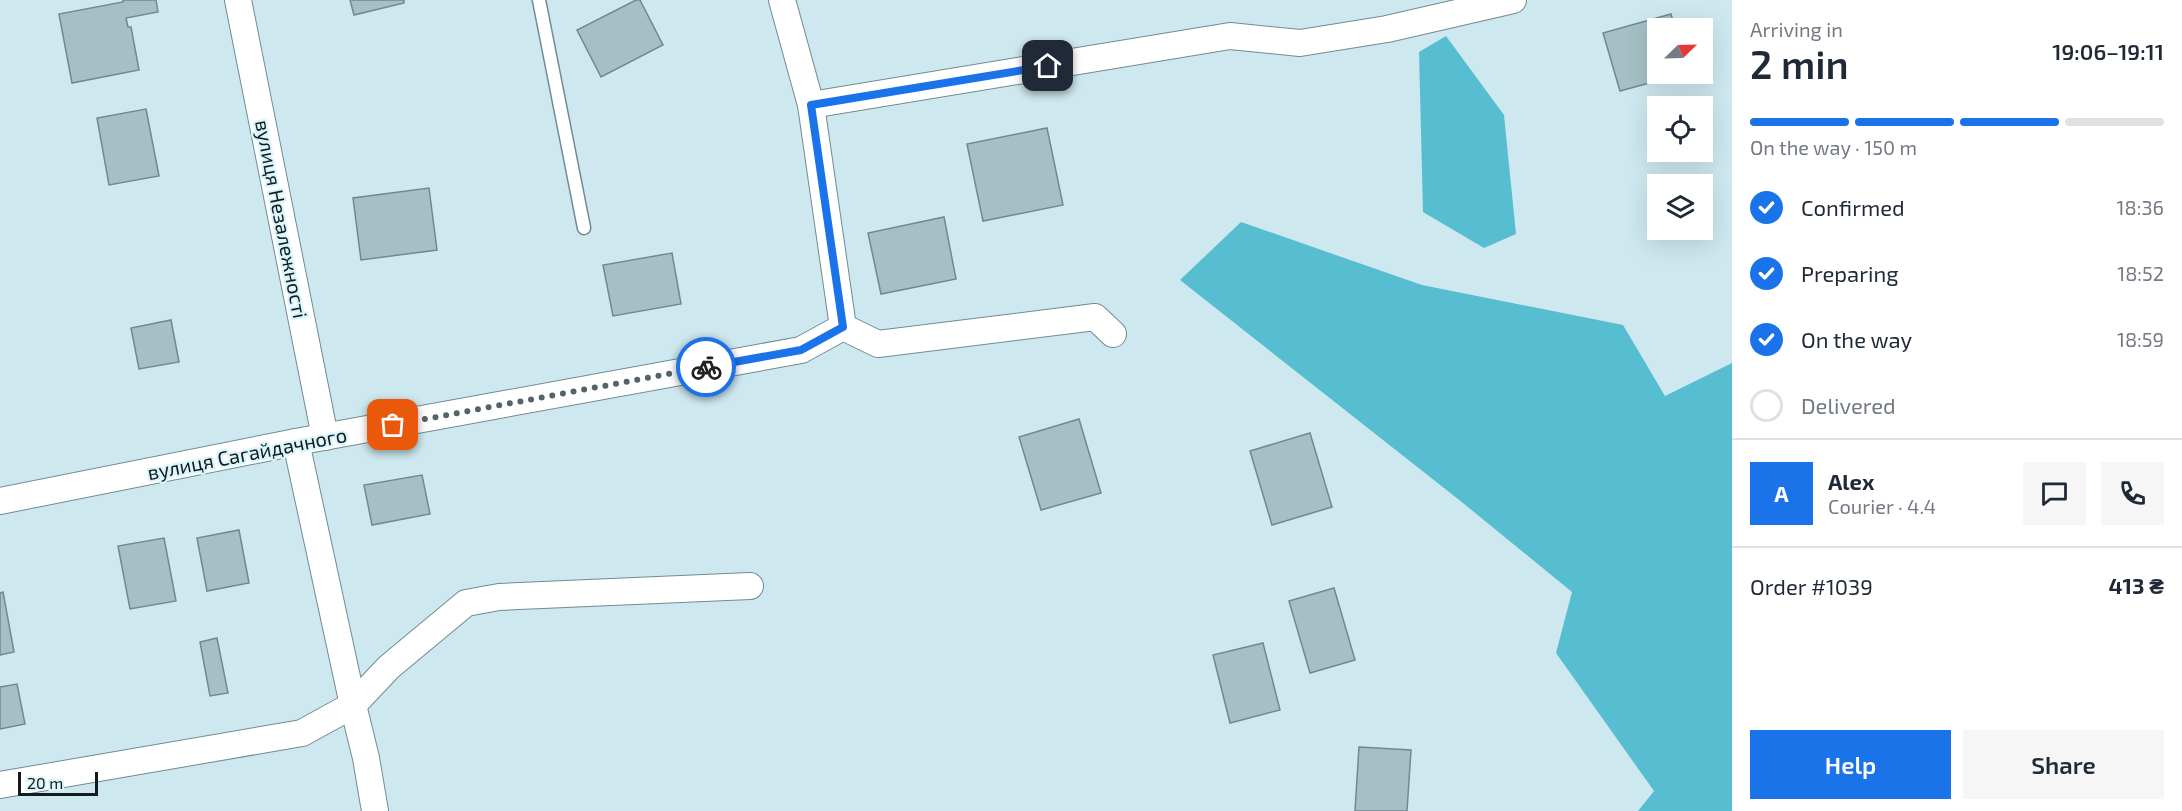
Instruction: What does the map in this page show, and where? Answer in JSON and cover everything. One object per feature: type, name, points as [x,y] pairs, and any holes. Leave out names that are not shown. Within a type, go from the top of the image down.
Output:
[{"type":"street","name":"вулиця Незалежності","points":[[238,0],[326,437]]},
{"type":"street","points":[[782,0],[811,105],[843,327],[878,344],[1095,317],[1113,334]]},
{"type":"street","points":[[811,105],[1230,36],[1300,43],[1387,29],[1513,0]]},
{"type":"street","name":"вулиця Сагайдачного","points":[[0,501],[296,442],[801,350],[843,327]]},
{"type":"street","points":[[296,442],[366,758],[375,811]]},
{"type":"street","points":[[0,785],[302,733],[353,705],[388,667],[466,603],[499,597],[750,586]]},
{"type":"lane","points":[[539,0],[584,228]]},
{"type":"shaded area","points":[[1446,36],[1504,115],[1516,234],[1484,248],[1423,212],[1419,52]]},
{"type":"shaded area","points":[[1241,222],[1422,285],[1623,325],[1665,396],[1732,363],[1732,811],[1638,811],[1654,791],[1556,653],[1572,592],[1180,280]]},
{"type":"building","points":[[123,0],[156,0],[158,12],[126,18],[128,27],[131,27],[139,70],[72,83],[59,14],[123,2]]},
{"type":"building","points":[[350,0],[404,0],[404,3],[354,15]]},
{"type":"building","points":[[640,0],[663,45],[601,77],[577,30]]},
{"type":"building","points":[[1671,14],[1672,18],[1657,18]]},
{"type":"building","points":[[1647,21],[1647,84],[1620,91],[1603,33]]},
{"type":"building","points":[[146,109],[159,176],[109,185],[97,118]]},
{"type":"building","points":[[1047,128],[1063,205],[983,221],[967,144]]},
{"type":"building","points":[[429,188],[437,250],[361,260],[353,198]]},
{"type":"building","points":[[944,217],[956,279],[881,294],[868,233]]},
{"type":"building","points":[[672,253],[681,304],[613,316],[603,265]]},
{"type":"building","points":[[171,320],[179,362],[139,369],[131,328]]},
{"type":"building","points":[[1079,419],[1101,493],[1041,510],[1019,437]]},
{"type":"building","points":[[1310,433],[1332,507],[1272,525],[1250,451]]},
{"type":"building","points":[[422,475],[430,514],[372,525],[364,485]]},
{"type":"building","points":[[239,530],[249,583],[207,591],[197,538]]},
{"type":"building","points":[[164,538],[176,601],[130,609],[118,546]]},
{"type":"building","points":[[1334,588],[1355,660],[1310,673],[1289,601]]},
{"type":"building","points":[[3,592],[14,652],[0,655],[0,593]]},
{"type":"building","points":[[217,638],[228,693],[210,696],[200,642]]},
{"type":"building","points":[[1263,643],[1280,710],[1230,723],[1213,655]]},
{"type":"building","points":[[17,684],[25,724],[0,729],[0,687]]},
{"type":"building","points":[[1359,747],[1411,750],[1407,811],[1355,811]]},
{"type":"way so far","points":[[393,425],[706,367]]},
{"type":"route","points":[[706,367],[801,350],[843,327],[811,105],[1048,66]]}]
